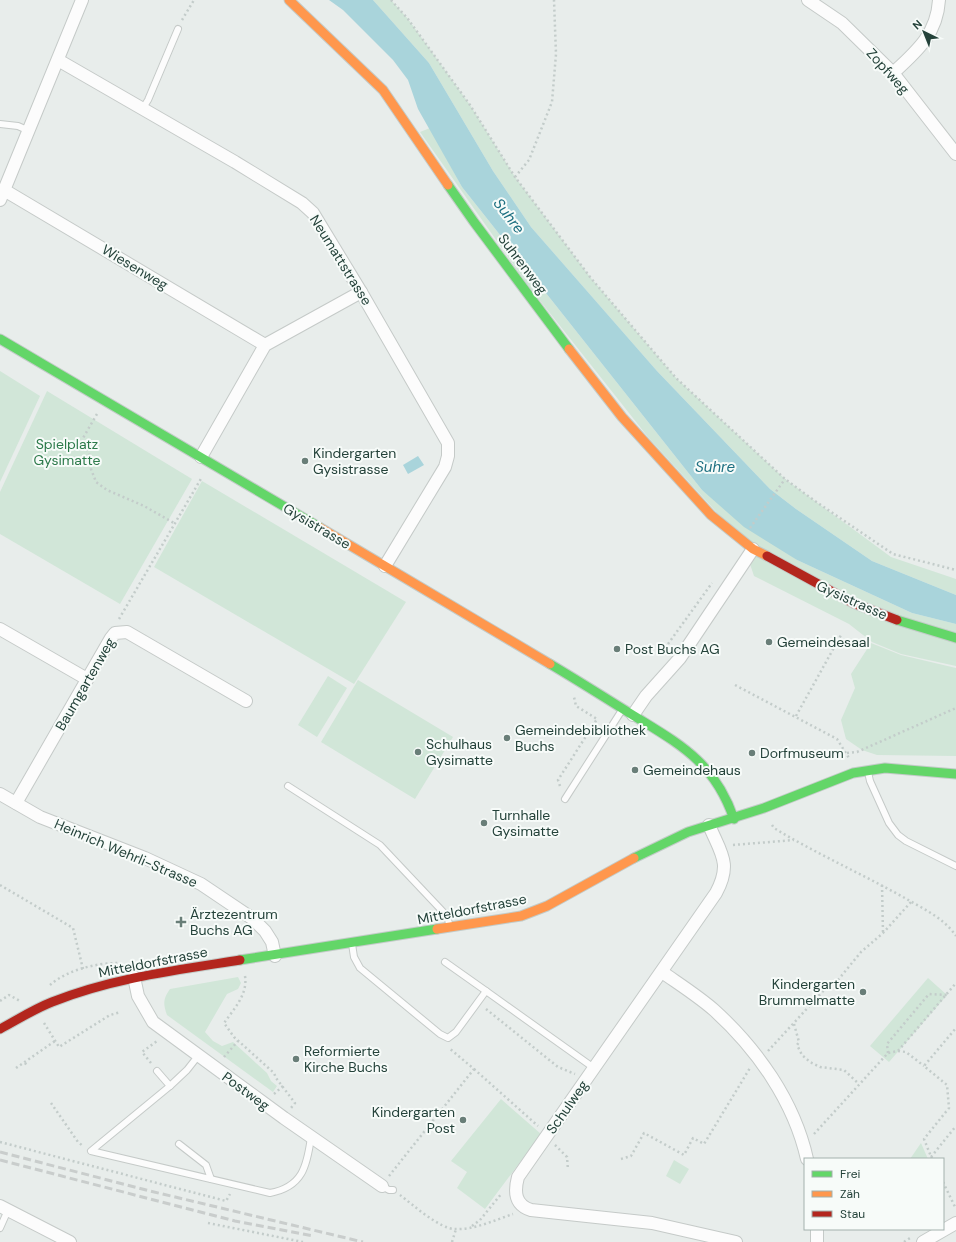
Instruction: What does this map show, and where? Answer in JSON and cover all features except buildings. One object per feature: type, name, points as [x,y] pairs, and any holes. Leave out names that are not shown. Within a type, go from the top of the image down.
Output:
[{"type":"street","points":[[2,195],[82,0]]},
{"type":"street","name":"Suhrenweg","points":[[289,0],[341,48],[383,90],[465,210],[543,315],[622,417],[688,491]]},
{"type":"street","name":"Zopfweg","points":[[808,0],[842,23],[893,73],[956,154]]},
{"type":"street","points":[[893,73],[918,49],[934,27],[939,0]]},
{"type":"street","name":"Neumattstrasse","points":[[58,60],[302,203],[313,213],[448,443],[448,456],[445,467],[385,566]]},
{"type":"street","name":"Wiesenweg","points":[[2,195],[265,345]]},
{"type":"street","points":[[201,457],[265,345],[360,292]]},
{"type":"street","name":"Gysistrasse","points":[[0,339],[530,651],[684,747],[704,763],[715,778],[724,793],[734,819]]},
{"type":"street","name":"Gysistrasse","points":[[688,491],[720,524],[753,549],[853,604],[956,638]]},
{"type":"street","points":[[628,712],[646,696],[680,658],[753,549]]},
{"type":"street","points":[[0,629],[87,680]]},
{"type":"street","name":"Baumgartenweg","points":[[16,803],[115,633],[127,632],[246,701]]},
{"type":"street","name":"Mitteldorfstrasse","points":[[0,1028],[36,1009],[75,993],[134,977],[451,929],[520,916],[547,906],[649,850],[688,832],[734,819],[853,773],[868,769],[885,768],[956,774]]},
{"type":"street","name":"Heinrich Wehrli-Strasse","points":[[0,794],[40,817],[145,858],[201,884],[253,919],[265,931],[272,942],[275,956]]},
{"type":"street","name":"Schulweg","points":[[526,1208],[519,1202],[515,1194],[518,1177],[662,972],[723,881],[725,866],[720,848],[709,825]]},
{"type":"street","points":[[662,972],[713,1009],[760,1059],[792,1115],[802,1139],[806,1158]]},
{"type":"street","name":"Postweg","points":[[134,977],[138,996],[153,1022],[312,1138],[382,1186]]},
{"type":"street","points":[[4,1208],[70,1242]]},
{"type":"street","points":[[526,1208],[652,1223],[736,1242]]},
{"type":"street","points":[[944,1230],[956,1223]]},
{"type":"street","points":[[817,1230],[817,1242]]},
{"type":"street","points":[[923,1242],[944,1230]]},
{"type":"lane","points":[[142,108],[148,100],[178,29]]},
{"type":"lane","points":[[0,124],[18,126],[28,130]]},
{"type":"lane","points":[[565,799],[628,712]]},
{"type":"lane","points":[[868,769],[870,781],[876,795],[889,823],[898,835],[906,841],[956,866]]},
{"type":"lane","points":[[288,786],[380,845],[447,916],[451,929]]},
{"type":"lane","points":[[352,943],[354,957],[360,968],[440,1034],[448,1038],[456,1032],[486,991]]},
{"type":"lane","points":[[445,962],[594,1068]]},
{"type":"lane","points":[[92,1151],[188,1070],[198,1056]]},
{"type":"lane","points":[[157,1071],[170,1086]]},
{"type":"lane","points":[[92,1151],[270,1193],[283,1190],[296,1181],[304,1170],[312,1138]]},
{"type":"lane","points":[[179,1144],[206,1165],[212,1179]]},
{"type":"lane","points":[[382,1186],[389,1190],[393,1190]]},
{"type":"lane","points":[[0,1228],[4,1208]]},
{"type":"path","points":[[183,18],[194,0]]},
{"type":"path","points":[[392,0],[408,19],[470,105],[515,177],[590,277],[676,378],[785,479],[815,501],[893,554],[956,570]]},
{"type":"path","points":[[515,177],[529,160],[552,102],[556,54],[554,0]]},
{"type":"path","points":[[104,401],[83,438],[83,443],[89,453],[91,469],[96,482],[106,490],[144,506],[174,523]]},
{"type":"path","points":[[115,633],[121,614],[202,477]]},
{"type":"path","points":[[742,540],[785,479]]},
{"type":"path","points":[[668,644],[715,578]]},
{"type":"path","points":[[796,716],[841,635]]},
{"type":"path","points":[[736,685],[837,739],[847,753],[853,773]]},
{"type":"path","points":[[565,799],[558,780],[597,719],[576,706],[574,697]]},
{"type":"path","points":[[847,753],[857,752],[956,708]]},
{"type":"path","points":[[772,825],[794,840],[882,885],[939,918],[956,935]]},
{"type":"path","points":[[720,848],[734,845],[794,840]]},
{"type":"path","points":[[0,885],[73,928],[83,969]]},
{"type":"path","points":[[882,885],[883,933]]},
{"type":"path","points":[[622,1159],[631,1156],[644,1133],[684,1155],[694,1138],[704,1144],[752,1064],[760,1059],[825,989],[838,980],[862,952],[883,933],[911,902]]},
{"type":"path","points":[[242,960],[246,979],[243,997],[224,1023],[238,1041],[274,1073],[294,1100]]},
{"type":"path","points":[[52,983],[67,974],[96,965],[123,963]]},
{"type":"path","points":[[898,1051],[956,983]]},
{"type":"path","points":[[888,1053],[886,1044],[929,994],[947,995]]},
{"type":"path","points":[[478,1002],[558,1067],[586,1080]]},
{"type":"path","points":[[36,1009],[59,1047],[110,1015],[121,1012]]},
{"type":"path","points":[[794,1024],[799,1042],[797,1045],[802,1055],[810,1062],[820,1066],[844,1070],[859,1084]]},
{"type":"path","points":[[924,1066],[956,1028]]},
{"type":"path","points":[[448,1038],[449,1048],[564,1152],[569,1163],[568,1170]]},
{"type":"path","points":[[157,1071],[142,1052],[158,1040]]},
{"type":"path","points":[[16,1068],[56,1041]]},
{"type":"path","points":[[225,1056],[238,1041]]},
{"type":"path","points":[[802,1139],[814,1133],[888,1053],[898,1051],[906,1052],[947,1085],[949,1108],[924,1139],[932,1158]]},
{"type":"path","points":[[25,1063],[28,1067]]},
{"type":"path","points":[[382,1186],[474,1070]]},
{"type":"path","points":[[276,1092],[283,1086]]},
{"type":"path","points":[[51,1103],[78,1142],[92,1151]]},
{"type":"path","points":[[932,1158],[956,1126]]},
{"type":"path","points":[[0,1142],[226,1201],[234,1184]]},
{"type":"path","points":[[470,1228],[480,1220],[507,1187],[518,1177]]},
{"type":"path","points":[[944,1184],[956,1209]]},
{"type":"path","points":[[393,1190],[432,1219],[456,1229],[470,1228],[519,1212],[526,1208]]},
{"type":"path","points":[[208,1223],[304,1242]]},
{"type":"path","points":[[452,1242],[456,1229]]},
{"type":"green space","points":[[373,0],[391,0],[408,19],[470,105],[515,177],[590,277],[676,378],[785,479],[891,557],[956,579],[956,595],[872,561],[796,509],[770,489],[657,371],[531,227],[493,171],[429,63]]},
{"type":"green space","points":[[430,128],[462,187],[702,490],[797,560],[912,613],[956,624],[956,666],[901,654],[872,642],[849,624],[754,576],[742,540],[648,437],[530,288],[420,132]]},
{"type":"green space","points":[[0,371],[40,396],[0,482]]},
{"type":"green space","name":"Spielplatz Gysimatte","points":[[47,391],[192,479],[120,604],[0,534],[0,492]]},
{"type":"green space","points":[[202,481],[406,602],[354,684],[154,567]]},
{"type":"green space","points":[[871,643],[901,655],[956,668],[956,756],[877,755],[862,750],[846,739],[841,720],[855,688],[851,674]]},
{"type":"green space","points":[[328,676],[347,688],[317,737],[298,725]]},
{"type":"green space","points":[[358,680],[453,737],[415,799],[321,742]]},
{"type":"green space","points":[[238,977],[241,983],[238,989],[227,994],[205,1032],[213,1041],[222,1046],[233,1042],[267,1073],[271,1081],[277,1086],[273,1092],[167,1015],[164,1005],[166,996],[170,989]]},
{"type":"green space","points":[[928,978],[947,995],[889,1062],[870,1046]]},
{"type":"green space","points":[[501,1099],[541,1134],[485,1209],[457,1188],[467,1172],[451,1161]]},
{"type":"green space","points":[[921,1143],[928,1158],[911,1158]]},
{"type":"green space","points":[[674,1160],[689,1169],[680,1184],[666,1176]]},
{"type":"water","name":"Suhre","points":[[329,0],[373,0],[429,63],[493,171],[531,227],[657,371],[770,489],[796,509],[872,561],[956,595],[956,624],[912,613],[797,560],[744,527],[702,490],[462,187],[418,109],[408,80],[393,60],[343,10]]},
{"type":"water","points":[[418,456],[424,465],[408,474],[403,465]]},
{"type":"railway","points":[[0,1152],[150,1191],[363,1242]]},
{"type":"railway","points":[[0,1160],[235,1221],[313,1236]]},
{"type":"traffic: fast","points":[[448,185],[569,349]]},
{"type":"traffic: fast","points":[[0,339],[319,527]]},
{"type":"traffic: fast","points":[[897,620],[956,638]]},
{"type":"traffic: fast","points":[[550,664],[665,735],[693,756],[716,782],[726,799],[734,819]]},
{"type":"traffic: fast","points":[[634,858],[688,832],[764,808],[853,773],[885,768],[956,774]]},
{"type":"traffic: fast","points":[[240,960],[437,929]]},
{"type":"traffic: slow","points":[[289,0],[383,90],[448,185]]},
{"type":"traffic: slow","points":[[569,349],[622,417],[711,515],[753,549],[767,556]]},
{"type":"traffic: slow","points":[[319,527],[550,664]]},
{"type":"traffic: slow","points":[[437,929],[521,916],[547,906],[634,858]]},
{"type":"traffic: jam","points":[[767,556],[853,603],[897,620]]},
{"type":"traffic: jam","points":[[0,1029],[45,1005],[98,987],[192,967],[240,960]]},
{"type":"place","name":"Kindergarten Gysistrasse","points":[[305,461]]},
{"type":"place","name":"Gemeindesaal","points":[[769,642]]},
{"type":"place","name":"Post Buchs AG","points":[[617,649]]},
{"type":"place","name":"Gemeindebibliothek Buchs","points":[[507,738]]},
{"type":"place","name":"Schulhaus Gysimatte","points":[[418,752]]},
{"type":"place","name":"Dorfmuseum","points":[[752,753]]},
{"type":"place","name":"Gemeindehaus","points":[[635,770]]},
{"type":"place","name":"Turnhalle Gysimatte","points":[[484,823]]},
{"type":"place","name":"Ärztezentrum Buchs AG","points":[[181,922]]},
{"type":"place","name":"Kindergarten Brummelmatte","points":[[863,992]]},
{"type":"place","name":"Reformierte Kirche Buchs","points":[[296,1059]]},
{"type":"place","name":"Kindergarten Post","points":[[463,1120]]}]
